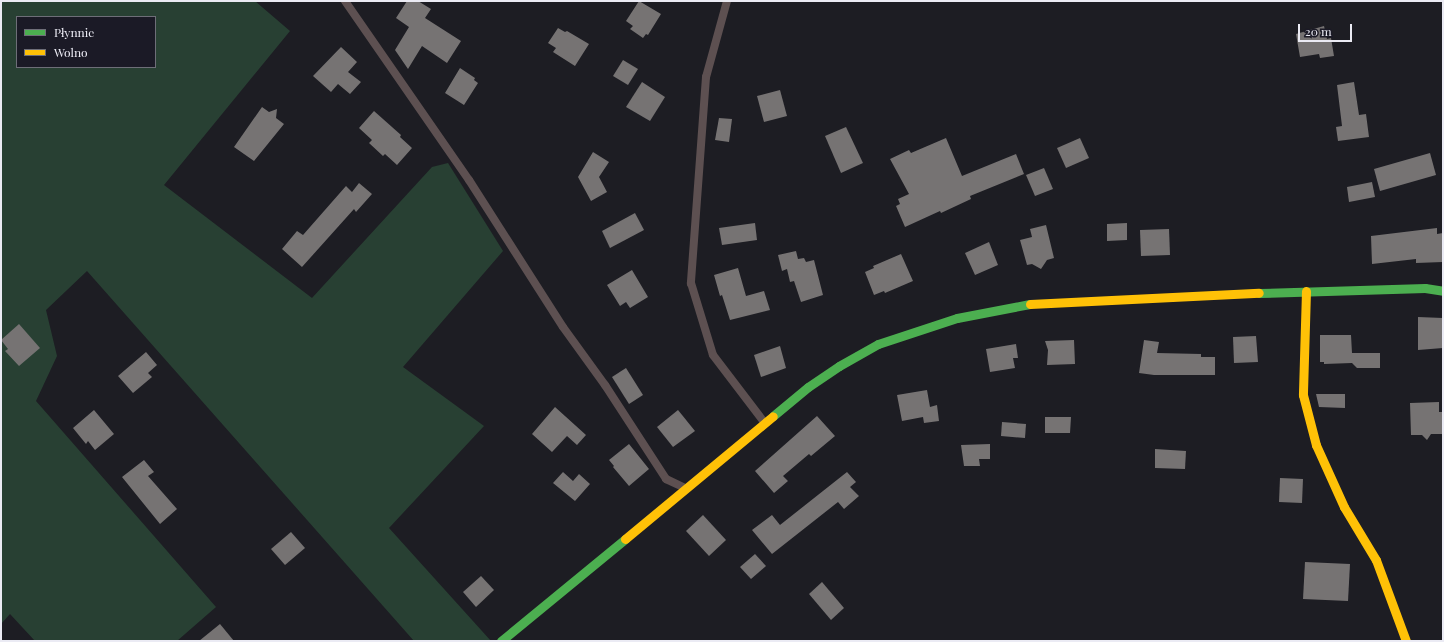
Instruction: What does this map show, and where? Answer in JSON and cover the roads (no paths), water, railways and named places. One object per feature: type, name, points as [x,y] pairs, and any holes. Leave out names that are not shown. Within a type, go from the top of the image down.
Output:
[{"type":"street","points":[[501,641],[808,387],[839,366],[878,344],[898,336],[956,318],[1028,304],[1306,291],[1425,288],[1443,291]]},
{"type":"street","points":[[1306,291],[1303,396],[1316,445],[1344,507],[1376,560],[1406,641]]},
{"type":"lane","points":[[345,1],[469,180],[563,327],[605,385],[666,479],[686,488]]},
{"type":"lane","points":[[727,1],[706,77],[691,284],[713,355],[765,423]]}]
